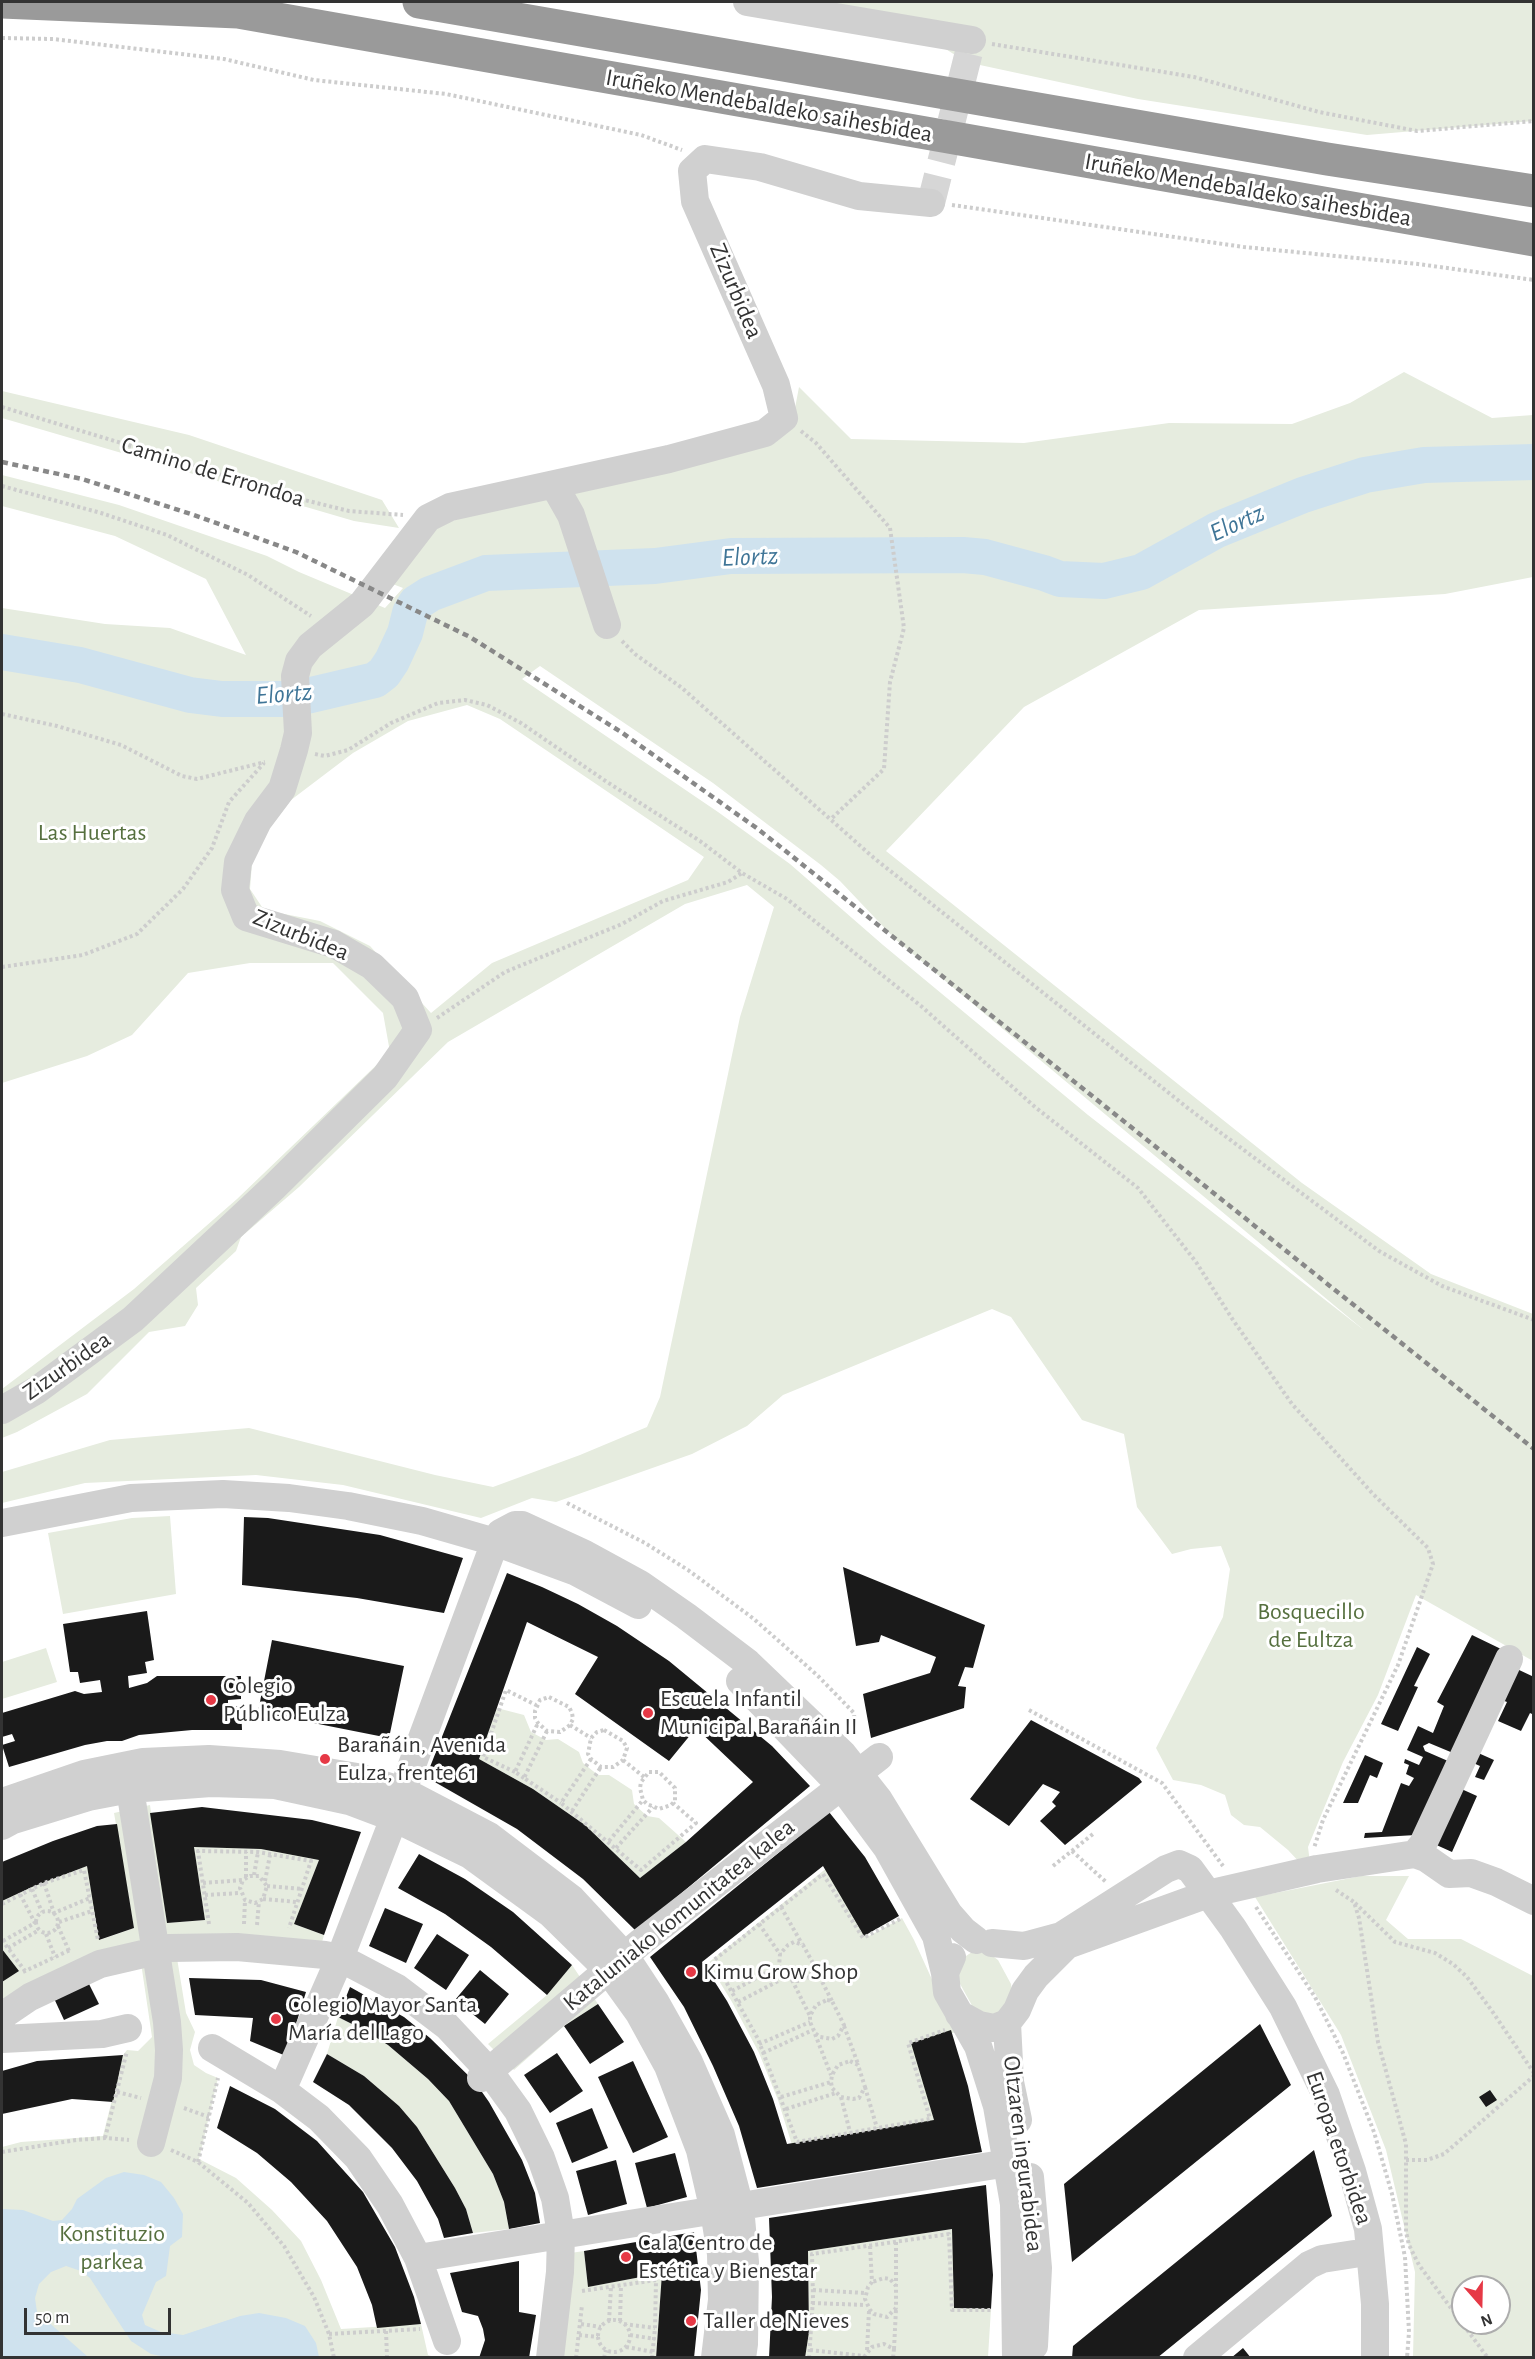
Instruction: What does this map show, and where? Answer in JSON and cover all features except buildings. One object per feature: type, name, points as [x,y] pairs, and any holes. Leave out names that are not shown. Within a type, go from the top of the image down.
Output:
[{"type":"highway","name":"Iruñeko Mendebaldeko saihesbidea","points":[[2,2],[238,12],[1533,240]]},
{"type":"highway","name":"Iruñeko Mendebaldeko saihesbidea","points":[[419,2],[1327,159],[1533,191]]},
{"type":"highway","points":[[1327,159],[1533,174]]},
{"type":"street","points":[[747,2],[972,40]]},
{"type":"street","points":[[705,159],[760,167],[859,196],[931,202]]},
{"type":"street","name":"Zizurbidea","points":[[2,1410],[37,1390],[133,1319],[274,1188],[385,1077],[418,1030],[405,998],[372,966],[334,944],[246,917],[235,890],[238,862],[258,821],[282,789],[294,750],[298,733],[295,676],[299,661],[310,646],[362,604],[428,518],[450,507],[669,459],[765,433],[784,418],[776,385],[695,201],[692,171],[705,159]]},
{"type":"street","points":[[554,485],[571,515],[607,625]]},
{"type":"street","points":[[2,1523],[131,1498],[223,1494],[289,1497],[422,1521],[495,1542],[574,1572],[638,1605],[691,1641],[859,1772],[879,1800],[949,1914],[963,1930],[984,1941],[1011,1960],[1022,1979],[1025,1991]]},
{"type":"street","points":[[282,2090],[340,1958],[495,1542]]},
{"type":"street","points":[[1415,1854],[1423,1844],[1509,1659]]},
{"type":"street","points":[[2,1802],[84,1774],[143,1762],[209,1759],[280,1764],[357,1777],[402,1791],[489,1836],[572,1899],[617,1963]]},
{"type":"street","points":[[859,1772],[886,1848],[936,1936],[947,1992],[956,2020],[994,2028],[1007,2023],[1017,2010],[1025,1991],[1050,1960],[1067,1945],[1208,1894],[1317,1869],[1415,1854],[1426,1858],[1449,1875],[1471,1873],[1496,1882],[1533,1902]]},
{"type":"street","name":"Kataluniako komunitatea kalea","points":[[485,2074],[617,1963],[859,1772]]},
{"type":"street","points":[[2,1826],[13,1820],[88,1797],[130,1789],[211,1783],[275,1785],[349,1802],[394,1818],[470,1856],[617,1963],[656,2002],[688,2060],[721,2135],[727,2209],[721,2254],[722,2300],[715,2358]]},
{"type":"street","points":[[130,1789],[167,2022],[169,2050],[168,2078],[151,2143]]},
{"type":"street","name":"Europa etorbidea","points":[[1122,1897],[1166,1869],[1179,1864],[1190,1869],[1233,1928],[1283,2007],[1326,2095],[1352,2171],[1368,2229],[1375,2304],[1374,2358]]},
{"type":"street","points":[[945,1973],[950,1959],[966,1943],[984,1941],[1024,1946],[1053,1939],[1122,1897]]},
{"type":"street","points":[[2,2033],[30,1997],[62,1980],[100,1964],[169,1948],[237,1947],[325,1955],[340,1958],[397,1988],[447,2026],[518,2111],[541,2157],[555,2198],[561,2234],[560,2272],[550,2358]]},
{"type":"street","name":"Oltzaren ingurabidea","points":[[956,2020],[978,2046],[997,2106],[1008,2163],[1014,2204],[1016,2358]]},
{"type":"street","name":"Oltzaren ingurabidea","points":[[1007,2023],[1010,2082],[1030,2177],[1034,2213],[1038,2268],[1033,2358]]},
{"type":"street","points":[[2,2033],[102,2034],[128,2039]]},
{"type":"street","points":[[212,2048],[282,2090],[319,2118],[358,2158],[390,2205],[418,2258],[436,2335]]},
{"type":"street","points":[[418,2258],[1008,2163]]},
{"type":"street","points":[[727,2209],[745,2262],[742,2358]]},
{"type":"street","name":"Europa etorbidea","points":[[1197,2358],[1309,2265],[1322,2259],[1354,2254]]},
{"type":"path","points":[[2,38],[53,39],[224,59],[314,80],[446,94],[641,135],[705,159]]},
{"type":"path","points":[[972,40],[1194,77],[1319,112],[1418,130],[1533,120]]},
{"type":"path","points":[[931,202],[1244,247],[1418,264],[1533,280]]},
{"type":"path","name":"Camino de Errondoa","points":[[2,407],[171,458],[272,492],[349,511],[428,518]]},
{"type":"path","points":[[784,418],[816,443],[890,528],[903,614],[904,628],[890,682],[884,769],[831,819]]},
{"type":"path","points":[[2,486],[101,513],[167,535],[248,575],[331,631]]},
{"type":"path","points":[[607,625],[635,654],[682,688],[874,858],[1189,1109],[1380,1251],[1442,1286],[1533,1320]]},
{"type":"path","points":[[2,714],[57,726],[121,745],[182,776],[197,779],[264,762],[294,750],[325,756],[348,750],[391,723],[438,704],[465,700],[487,705],[521,723],[607,782],[700,841],[742,873],[787,899],[921,1006],[1035,1107],[1138,1188],[1196,1262],[1233,1320],[1292,1404],[1373,1494],[1428,1548],[1433,1564],[1398,1665],[1320,1829],[1314,1848],[1314,1858]]},
{"type":"path","points":[[2,966],[83,955],[137,934],[183,890],[212,848],[229,802],[264,762]]},
{"type":"path","points":[[418,1030],[505,972],[622,924],[663,901],[728,882],[742,873]]},
{"type":"path","points":[[567,1503],[645,1543],[688,1570],[754,1619],[818,1676],[854,1713],[855,1730]]},
{"type":"path","points":[[536,1706],[506,1690],[483,1757],[515,1772],[561,1803],[641,1870],[696,1822],[673,1803]]},
{"type":"path","points":[[515,1772],[538,1724],[535,1711],[540,1700],[549,1697],[569,1707],[573,1719],[570,1725],[560,1732],[547,1731],[538,1724]]},
{"type":"path","points":[[570,1725],[591,1738]]},
{"type":"path","points":[[604,1730],[623,1741],[627,1748],[623,1760],[613,1767],[600,1767],[591,1759],[588,1748],[591,1738],[597,1732],[604,1730]]},
{"type":"path","points":[[524,1778],[547,1731]]},
{"type":"path","points":[[561,1803],[591,1759]]},
{"type":"path","points":[[623,1760],[644,1777]]},
{"type":"path","points":[[572,1811],[600,1767]]},
{"type":"path","points":[[650,1772],[659,1772],[675,1788],[676,1795],[673,1803],[665,1808],[653,1807],[643,1800],[640,1788],[644,1777],[650,1772]]},
{"type":"path","points":[[609,1841],[643,1800]]},
{"type":"path","points":[[616,1848],[653,1807]]},
{"type":"path","points":[[1053,1866],[1093,1834]]},
{"type":"path","points":[[209,1924],[198,1851],[258,1852],[311,1861],[289,1928]]},
{"type":"path","points":[[1072,1851],[1122,1897]]},
{"type":"path","points":[[240,1893],[244,1879],[246,1852]]},
{"type":"path","points":[[254,1875],[258,1852]]},
{"type":"path","points":[[257,1925],[270,1855]]},
{"type":"path","points":[[2,1904],[44,1884],[84,1870],[98,1941]]},
{"type":"path","points":[[902,1918],[862,1938],[823,1874],[714,1960],[764,2053],[797,2142],[930,2119],[908,2043],[956,2020]]},
{"type":"path","points":[[203,1883],[244,1879],[254,1875]]},
{"type":"path","points":[[254,1875],[266,1884],[302,1889]]},
{"type":"path","points":[[44,1884],[68,1951]]},
{"type":"path","points":[[1333,1888],[1354,1902],[1395,1942],[1435,1953],[1453,1964],[1467,1977],[1533,2074],[1444,2154],[1427,2160],[1406,2160]]},
{"type":"path","points":[[32,1889],[42,1912]]},
{"type":"path","points":[[205,1895],[240,1893]]},
{"type":"path","points":[[240,1893],[246,1900],[255,1903],[261,1900],[297,1902]]},
{"type":"path","points":[[20,1894],[39,1930],[46,1934],[55,1956]]},
{"type":"path","points":[[25,1971],[2,1940],[35,1923],[42,1912],[48,1910],[54,1913],[90,1898]]},
{"type":"path","points":[[244,1925],[246,1900]]},
{"type":"path","points":[[1354,1902],[1359,1918],[1378,2042],[1406,2144],[1406,2232],[1409,2245],[1419,2265],[1488,2358]]},
{"type":"path","points":[[781,1907],[844,2025],[877,2128]]},
{"type":"path","points":[[46,1934],[53,1932],[58,1924],[92,1911]]},
{"type":"path","points":[[759,1924],[780,1954]]},
{"type":"path","points":[[8,1948],[39,1930]]},
{"type":"path","points":[[803,1945],[794,1942],[788,1945],[780,1954],[779,1966],[786,1977],[792,1980],[804,1980],[810,1977],[814,1965]]},
{"type":"path","points":[[732,1991],[779,1966]]},
{"type":"path","points":[[738,2001],[786,1977]]},
{"type":"path","points":[[792,1980],[810,2016],[810,2022],[832,2076]]},
{"type":"path","points":[[810,2016],[821,2001],[832,2001]]},
{"type":"path","points":[[759,2044],[810,2022]]},
{"type":"path","points":[[814,2032],[820,2037],[832,2039],[838,2037],[844,2025]]},
{"type":"path","points":[[764,2053],[814,2032]]},
{"type":"path","points":[[105,2138],[128,2039]]},
{"type":"path","points":[[858,2065],[850,2061],[838,2065],[831,2082],[836,2093],[846,2099],[859,2098],[865,2087]]},
{"type":"path","points":[[198,2162],[218,2078]]},
{"type":"path","points":[[781,2097],[831,2082]]},
{"type":"path","points":[[117,2091],[142,2098]]},
{"type":"path","points":[[786,2109],[836,2093]]},
{"type":"path","points":[[841,2097],[850,2132]]},
{"type":"path","points":[[182,2108],[209,2117]]},
{"type":"path","points":[[2,2152],[76,2140],[105,2138],[151,2143],[198,2162],[248,2203],[284,2246],[314,2297],[329,2334],[334,2358]]},
{"type":"path","points":[[809,2358],[813,2290],[812,2254],[949,2234],[951,2310],[994,2310]]},
{"type":"path","points":[[893,2358],[897,2286],[896,2242]]},
{"type":"path","points":[[870,2246],[872,2282],[865,2293],[866,2305],[874,2314],[886,2317],[896,2308]]},
{"type":"path","points":[[872,2282],[884,2278],[890,2279],[897,2286]]},
{"type":"path","points":[[582,2291],[656,2280],[655,2339],[652,2358]]},
{"type":"path","points":[[621,2285],[622,2323],[630,2336]]},
{"type":"path","points":[[609,2321],[611,2287]]},
{"type":"path","points":[[813,2290],[865,2293]]},
{"type":"path","points":[[812,2303],[866,2305]]},
{"type":"path","points":[[810,2350],[864,2357],[867,2350],[870,2310]]},
{"type":"path","points":[[630,2336],[625,2347],[616,2352],[606,2350],[598,2337],[601,2327],[609,2321],[655,2328]]},
{"type":"path","points":[[581,2324],[601,2327]]},
{"type":"path","points":[[329,2334],[386,2331],[436,2335]]},
{"type":"path","points":[[386,2331],[386,2357],[394,2358]]},
{"type":"path","points":[[579,2335],[598,2337]]},
{"type":"path","points":[[630,2336],[655,2339]]},
{"type":"path","points":[[867,2350],[878,2344],[890,2345],[894,2349]]},
{"type":"path","points":[[625,2347],[654,2352]]},
{"type":"path","points":[[604,2358],[606,2350]]},
{"type":"path","points":[[615,2358],[616,2352]]},
{"type":"green space","points":[[788,2],[1533,2],[1533,121],[1367,135],[1138,99],[966,62],[905,23]]},
{"type":"green space","points":[[1404,372],[1492,418],[1533,415],[1533,577],[1445,594],[1199,610],[1024,707],[886,851],[1302,1183],[1431,1274],[1533,1314],[1533,1661],[1416,1595],[1378,1695],[1343,1762],[1308,1847],[1310,1863],[1302,1865],[1260,1827],[1244,1825],[1231,1815],[1225,1795],[1201,1785],[1173,1780],[1156,1748],[1223,1617],[1230,1569],[1221,1546],[1191,1549],[1172,1554],[1137,1507],[1124,1434],[1082,1420],[1011,1317],[992,1309],[783,1395],[747,1426],[692,1454],[556,1502],[532,1498],[481,1518],[343,1485],[256,1475],[85,1483],[2,1503],[2,1472],[110,1440],[249,1428],[435,1475],[493,1487],[647,1427],[660,1397],[740,1017],[774,907],[747,885],[685,904],[448,1042],[299,1187],[241,1237],[236,1251],[196,1288],[198,1305],[185,1326],[149,1332],[87,1394],[2,1438],[2,1389],[134,1289],[237,1199],[390,1052],[383,1013],[333,963],[250,963],[188,973],[132,1035],[87,1056],[2,1083],[2,608],[105,624],[170,628],[246,655],[206,579],[115,536],[2,506],[2,475],[119,505],[267,556],[385,608],[403,588],[385,581],[432,528],[484,510],[792,424],[799,387],[851,439],[1024,443],[1169,423],[1292,424],[1350,403]],"holes":[[[540,666],[713,783],[821,865],[840,881],[895,939],[1365,1331],[1088,1115],[883,945],[790,864],[718,812],[522,679]],[[467,705],[500,719],[704,857],[688,880],[492,963],[431,1013],[370,946],[320,921],[264,910],[250,889],[253,850],[291,800],[353,753],[408,721]]]},
{"type":"green space","points":[[2,391],[189,435],[382,500],[399,528],[354,521],[2,418]]},
{"type":"green space","points":[[170,1516],[176,1594],[63,1614],[48,1533],[132,1518]]},
{"type":"green space","points":[[46,1648],[57,1682],[2,1699],[2,1662]]},
{"type":"green space","points":[[497,1708],[524,1715],[531,1732],[546,1740],[558,1739],[579,1752],[583,1763],[598,1775],[609,1775],[632,1790],[634,1804],[647,1816],[659,1818],[686,1842],[640,1878],[585,1825],[533,1789],[479,1759]]},
{"type":"green space","name":"Konstituzio parkea","points":[[150,1805],[167,1923],[205,1920],[194,1847],[261,1849],[319,1860],[294,1924],[324,1935],[315,1967],[176,1952],[186,2013],[195,2032],[190,2050],[194,2065],[218,2078],[199,2159],[236,2178],[272,2210],[301,2241],[321,2280],[341,2329],[421,2324],[428,2355],[434,2357],[2,2357],[2,2147],[21,2142],[103,2136],[123,2055],[127,2050],[138,2051],[152,2037],[140,1956],[2,2010],[2,1982],[19,1971],[2,1949],[2,1901],[87,1866],[100,1940],[134,1928],[114,1813]]},
{"type":"green space","points":[[828,1867],[869,1936],[902,1918],[956,2032],[916,2045],[940,2121],[792,2145],[778,2100],[759,2053],[708,1963]]},
{"type":"green space","points":[[1361,1876],[1409,1876],[1386,1920],[1408,1939],[1461,1939],[1533,1976],[1533,2357],[1413,2357],[1415,2272],[1386,2150],[1341,2035],[1255,1897]]},
{"type":"green space","points":[[986,1951],[998,1960],[1011,1984],[1013,1999],[998,2014],[984,2015],[975,2011],[959,1982],[958,1973],[963,1958],[972,1952]]},
{"type":"green space","points":[[572,1965],[598,2004],[564,2026],[514,2070],[488,2044],[547,1995]]},
{"type":"green space","points":[[338,2017],[388,2045],[428,2079],[449,2101],[493,2174],[504,2202],[509,2229],[473,2233],[466,2209],[455,2188],[417,2127],[399,2106],[364,2076],[327,2054]]},
{"type":"green space","points":[[952,2229],[954,2307],[991,2309],[988,2357],[805,2358],[809,2331],[808,2251]]},
{"type":"green space","points":[[584,2251],[588,2287],[662,2273],[656,2357],[544,2358],[550,2256]]},
{"type":"water","points":[[124,2172],[144,2175],[161,2182],[183,2214],[182,2237],[170,2246],[166,2276],[156,2282],[142,2315],[145,2325],[161,2332],[183,2335],[240,2316],[259,2313],[286,2318],[305,2326],[316,2343],[319,2357],[171,2358],[151,2354],[131,2341],[90,2278],[81,2271],[66,2266],[51,2272],[39,2284],[35,2298],[37,2312],[88,2357],[2,2357],[2,2209],[23,2210],[53,2221],[62,2220],[77,2199],[106,2178]]},
{"type":"waterway","name":"Elortz","points":[[2,652],[80,665],[190,695],[222,699],[294,699],[375,680],[384,673],[392,661],[416,603],[430,594],[486,573],[655,566],[731,556],[963,555],[985,557],[1060,579],[1104,581],[1141,572],[1217,530],[1303,495],[1365,475],[1424,465],[1534,462]]},
{"type":"tunnel","points":[[931,203],[972,40]]},
{"type":"railway","points":[[2,462],[82,479],[194,515],[296,552],[470,637],[621,732],[758,829],[1534,1449]]},
{"type":"place","name":"Colegio Público Eulza","points":[[211,1700]]},
{"type":"place","name":"Escuela Infantil Municipal Barañáin II","points":[[648,1713]]},
{"type":"place","name":"Barañáin, Avenida Eulza, frente 61","points":[[325,1759]]},
{"type":"place","name":"Kimu Grow Shop","points":[[691,1972]]},
{"type":"place","name":"Colegio Mayor Santa María del Lago","points":[[276,2019]]},
{"type":"place","name":"Cala Centro de Estética y Bienestar","points":[[626,2257]]},
{"type":"place","name":"Taller de Nieves","points":[[691,2321]]},
{"type":"park label","name":"Las Huertas","points":[[92,833]]},
{"type":"park label","name":"Bosquecillo de Eultza","points":[[1311,1626]]}]
